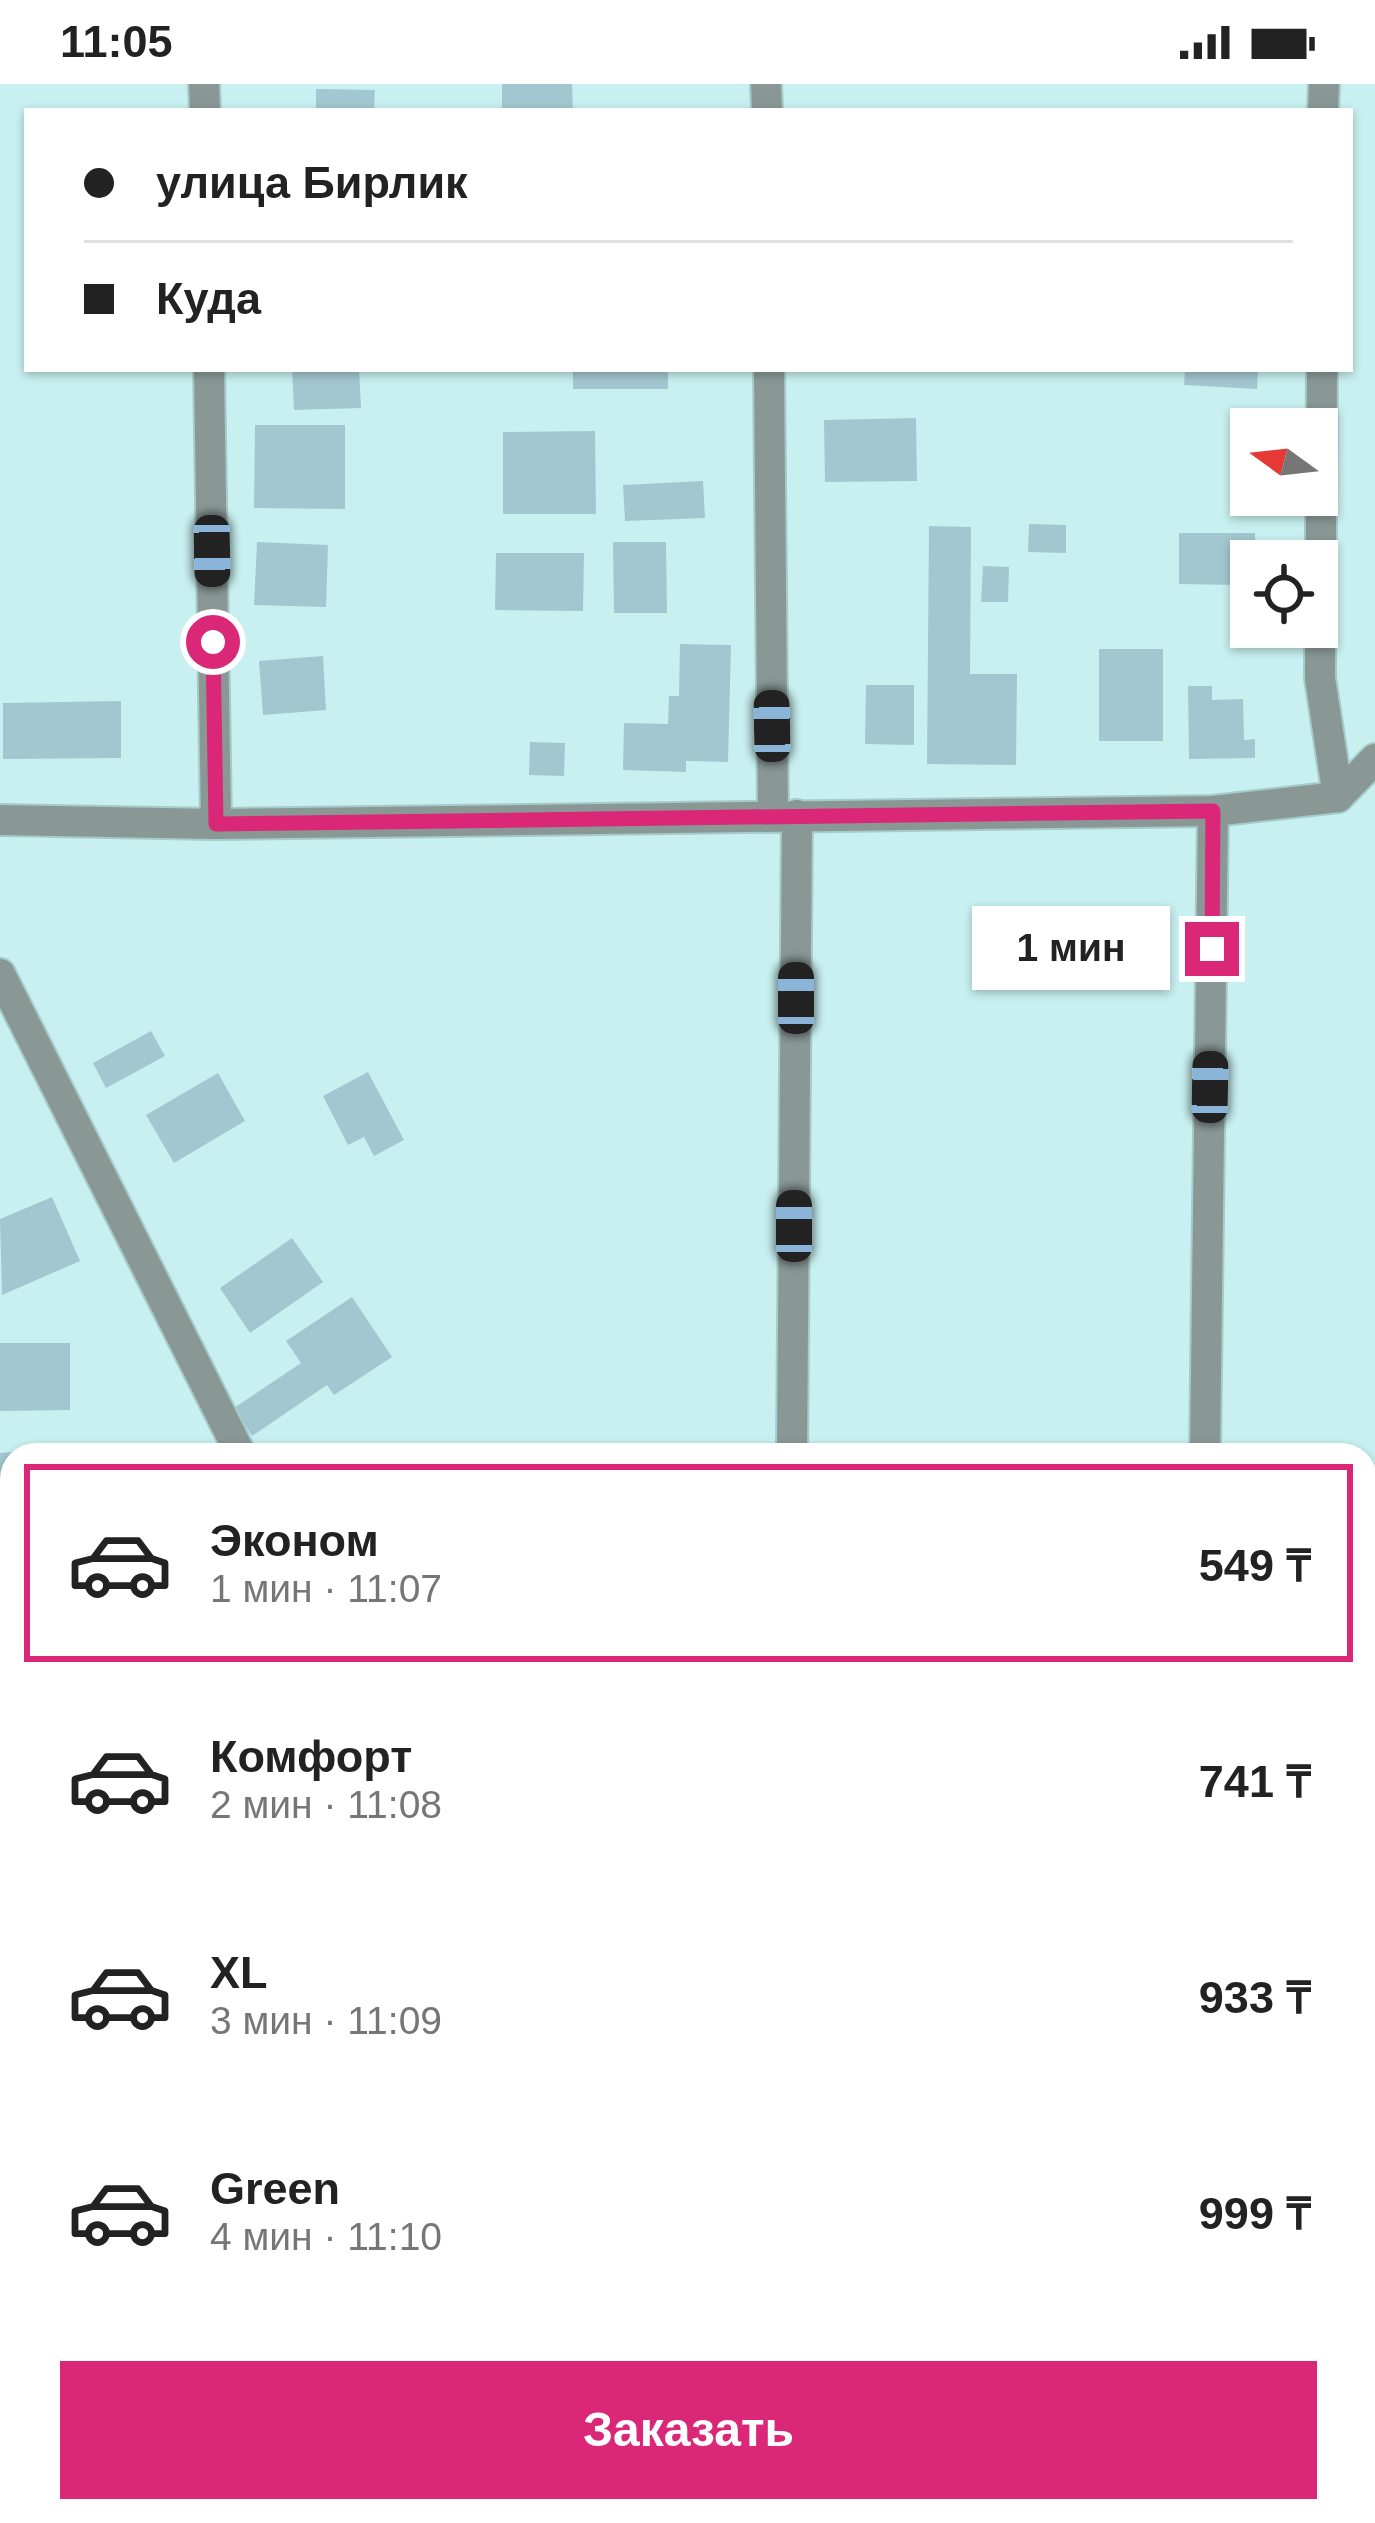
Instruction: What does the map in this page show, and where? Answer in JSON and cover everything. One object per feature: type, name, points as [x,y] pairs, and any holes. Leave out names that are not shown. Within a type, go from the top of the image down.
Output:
[{"type":"street","points":[[209,372],[216,824]]},
{"type":"street","points":[[769,372],[785,815],[792,1443]]},
{"type":"street","points":[[1322,372],[1320,679],[1338,797]]},
{"type":"street","points":[[0,820],[216,824],[1213,811],[1338,797],[1375,759]]},
{"type":"street","points":[[1205,1443],[1213,811]]},
{"type":"street","points":[[0,974],[235,1443]]},
{"type":"building","points":[[502,84],[572,84],[573,108],[502,108]]},
{"type":"building","points":[[316,89],[375,90],[374,108],[316,108]]},
{"type":"building","points":[[292,372],[359,372],[361,408],[294,410]]},
{"type":"building","points":[[573,372],[668,372],[668,389],[573,389]]},
{"type":"building","points":[[1185,372],[1258,372],[1257,389],[1184,385]]},
{"type":"building","points":[[916,418],[917,481],[825,482],[824,420]]},
{"type":"building","points":[[255,425],[345,425],[345,509],[254,508]]},
{"type":"building","points":[[595,431],[596,514],[503,514],[503,432]]},
{"type":"building","points":[[703,481],[705,518],[625,521],[623,485]]},
{"type":"building","points":[[1029,524],[1066,525],[1066,553],[1028,552]]},
{"type":"building","points":[[929,526],[971,527],[970,674],[1017,674],[1016,765],[927,764]]},
{"type":"building","points":[[1179,533],[1255,533],[1255,540],[1230,540],[1230,585],[1179,584]]},
{"type":"building","points":[[257,542],[328,545],[326,607],[254,605]]},
{"type":"building","points":[[613,542],[666,542],[667,613],[614,613]]},
{"type":"building","points":[[496,553],[584,553],[583,611],[495,610]]},
{"type":"building","points":[[983,566],[1009,567],[1008,602],[981,602]]},
{"type":"building","points":[[680,644],[731,645],[728,762],[686,761],[686,772],[623,770],[624,723],[668,724],[669,696],[679,696]]},
{"type":"building","points":[[1099,649],[1163,649],[1163,741],[1099,741]]},
{"type":"building","points":[[323,656],[326,710],[263,715],[259,661]]},
{"type":"building","points":[[866,685],[914,685],[914,745],[865,744]]},
{"type":"building","points":[[1188,686],[1212,686],[1212,700],[1243,699],[1244,740],[1255,739],[1255,758],[1189,759]]},
{"type":"building","points":[[121,701],[121,758],[3,759],[3,703]]},
{"type":"building","points":[[530,742],[565,743],[564,776],[529,775]]},
{"type":"building","points":[[151,1031],[165,1056],[106,1088],[93,1063]]},
{"type":"building","points":[[368,1072],[404,1140],[374,1156],[364,1137],[348,1145],[323,1096]]},
{"type":"building","points":[[218,1073],[245,1121],[174,1163],[146,1115]]},
{"type":"building","points":[[52,1197],[80,1261],[2,1295],[0,1219]]},
{"type":"building","points":[[292,1238],[323,1282],[250,1333],[220,1288]]},
{"type":"building","points":[[352,1297],[392,1357],[334,1395],[327,1385],[252,1436],[234,1408],[301,1363],[286,1341]]},
{"type":"building","points":[[0,1343],[70,1343],[70,1410],[0,1411]]},
{"type":"route","points":[[213,642],[216,824],[1213,811],[1212,949]]}]
